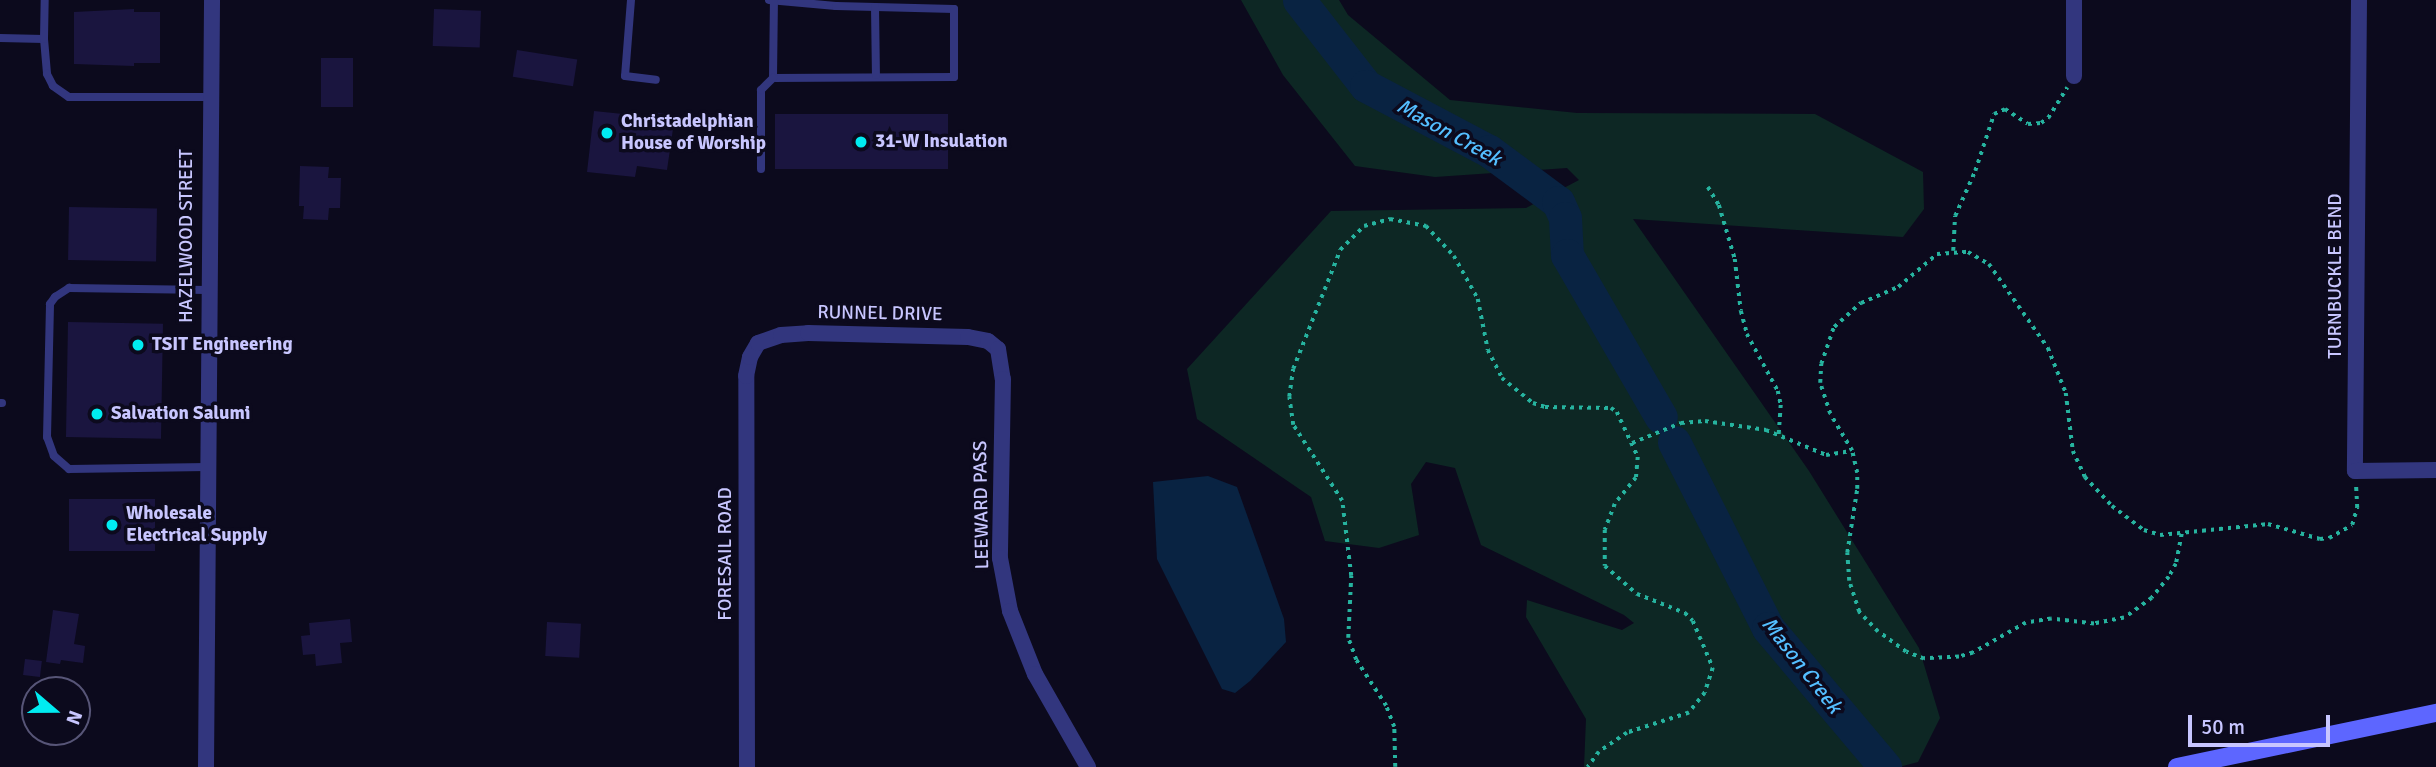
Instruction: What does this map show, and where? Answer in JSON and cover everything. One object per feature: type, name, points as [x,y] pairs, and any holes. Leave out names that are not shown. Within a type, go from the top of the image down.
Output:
[{"type":"street","name":"HAZELWOOD STREET","points":[[205,767],[212,0]]},
{"type":"street","points":[[2074,0],[2074,76]]},
{"type":"street","name":"TURNBUCKLE BEND","points":[[2355,471],[2359,0]]},
{"type":"street","name":"RUNNEL DRIVE","points":[[758,343],[781,335],[808,333],[968,337],[988,341],[998,349]]},
{"type":"street","name":"FORESAIL ROAD","points":[[747,767],[746,376],[750,357],[758,343]]},
{"type":"street","name":"LEEWARD PASS","points":[[998,349],[1003,379],[1000,558],[1010,611],[1035,674],[1088,767]]},
{"type":"street","points":[[2355,471],[2436,470]]},
{"type":"street","points":[[2178,767],[2436,713]]},
{"type":"lane","points":[[45,0],[47,74],[52,86],[69,97],[210,97]]},
{"type":"lane","points":[[631,0],[625,76],[656,80]]},
{"type":"lane","points":[[761,169],[761,90],[773,78],[876,75],[954,77],[954,9],[772,0],[773,78]]},
{"type":"lane","points":[[875,7],[876,75]]},
{"type":"lane","points":[[0,38],[44,39]]},
{"type":"lane","points":[[207,467],[69,469],[54,456],[47,437],[50,304],[55,296],[69,288],[208,290]]},
{"type":"path","points":[[1953,251],[1955,216],[1975,171],[1994,114],[2005,109],[2028,124],[2041,123],[2048,118],[2074,76]]},
{"type":"path","points":[[1709,187],[1719,205],[1735,260],[1741,311],[1747,334],[1778,391],[1781,405],[1779,435]]},
{"type":"path","points":[[1395,767],[1394,727],[1386,706],[1356,660],[1349,638],[1351,576],[1342,501],[1312,458],[1290,414],[1293,369],[1340,250],[1364,226],[1372,222],[1401,220],[1426,226],[1454,256],[1478,299],[1488,350],[1502,378],[1533,403],[1545,407],[1611,408],[1617,412],[1638,457],[1639,470],[1609,515],[1604,541],[1605,566],[1637,594],[1685,613],[1693,621],[1713,668],[1705,693],[1689,713],[1627,733],[1599,752],[1588,767]]},
{"type":"path","points":[[2182,534],[2176,564],[2169,578],[2152,598],[2124,618],[2094,624],[2039,620],[2013,628],[1973,653],[1937,659],[1915,657],[1878,632],[1858,612],[1849,581],[1848,543],[1857,489],[1852,451],[1823,398],[1821,364],[1826,343],[1834,327],[1861,303],[1898,287],[1937,254],[1968,252],[1989,264],[2048,348],[2066,393],[2073,451],[2085,477],[2112,506],[2144,530],[2160,536],[2267,524],[2320,539],[2329,538],[2352,525],[2357,508],[2355,471]]},
{"type":"path","points":[[1632,443],[1681,423],[1705,421],[1779,435],[1826,455],[1852,451]]},
{"type":"green space","points":[[1241,0],[1339,0],[1348,15],[1450,100],[1577,113],[1815,114],[1923,172],[1924,209],[1903,237],[1633,219],[1809,471],[1919,648],[1940,718],[1918,762],[1899,767],[1584,767],[1586,719],[1526,617],[1527,600],[1622,630],[1634,623],[1624,615],[1481,545],[1455,468],[1426,462],[1411,484],[1419,535],[1379,548],[1325,541],[1311,497],[1197,419],[1187,369],[1331,211],[1526,208],[1579,180],[1567,168],[1435,177],[1355,166],[1283,75]]},
{"type":"water","points":[[1208,476],[1237,487],[1284,619],[1286,642],[1250,681],[1235,693],[1222,689],[1157,559],[1153,482]]},
{"type":"building","points":[[134,9],[134,12],[160,12],[160,63],[134,63],[134,66],[74,64],[74,12]]},
{"type":"building","points":[[434,9],[481,11],[480,48],[433,46]]},
{"type":"building","points":[[517,50],[577,60],[573,86],[513,77]]},
{"type":"building","points":[[321,58],[353,58],[353,107],[321,107]]},
{"type":"building","points":[[594,111],[652,117],[652,112],[675,115],[667,170],[637,166],[635,177],[587,172]]},
{"type":"building","name":"31-W Insulation","points":[[775,114],[948,114],[948,169],[775,169]]},
{"type":"building","points":[[300,166],[329,167],[328,178],[341,178],[340,208],[329,208],[328,220],[303,219],[304,206],[299,206]]},
{"type":"building","points":[[69,207],[157,209],[156,262],[68,260]]},
{"type":"building","points":[[68,322],[163,324],[161,439],[66,437]]},
{"type":"building","name":"Wholesale Electrical Supply","points":[[69,499],[155,499],[155,551],[69,551]]},
{"type":"building","points":[[53,610],[79,614],[74,644],[85,646],[83,663],[61,660],[60,664],[46,662]]},
{"type":"building","points":[[350,619],[352,642],[340,643],[342,663],[316,666],[315,654],[303,655],[301,636],[310,635],[309,623]]},
{"type":"building","points":[[547,622],[581,624],[579,658],[545,656]]},
{"type":"building","points":[[25,659],[42,661],[40,676],[23,675]]},
{"type":"waterway","name":"Mason Creek","points":[[1299,0],[1366,86],[1489,151],[1558,202],[1565,218],[1567,255],[1661,417]]},
{"type":"waterway","name":"Mason Creek","points":[[1674,442],[1768,628],[1885,767]]},
{"type":"place","name":"Christadelphian House of Worship","points":[[607,133]]},
{"type":"place","name":"31-W Insulation","points":[[861,142]]},
{"type":"place","name":"TSIT Engineering","points":[[138,345]]},
{"type":"place","name":"Salvation Salumi","points":[[97,414]]},
{"type":"place","name":"Wholesale Electrical Supply","points":[[112,525]]}]
